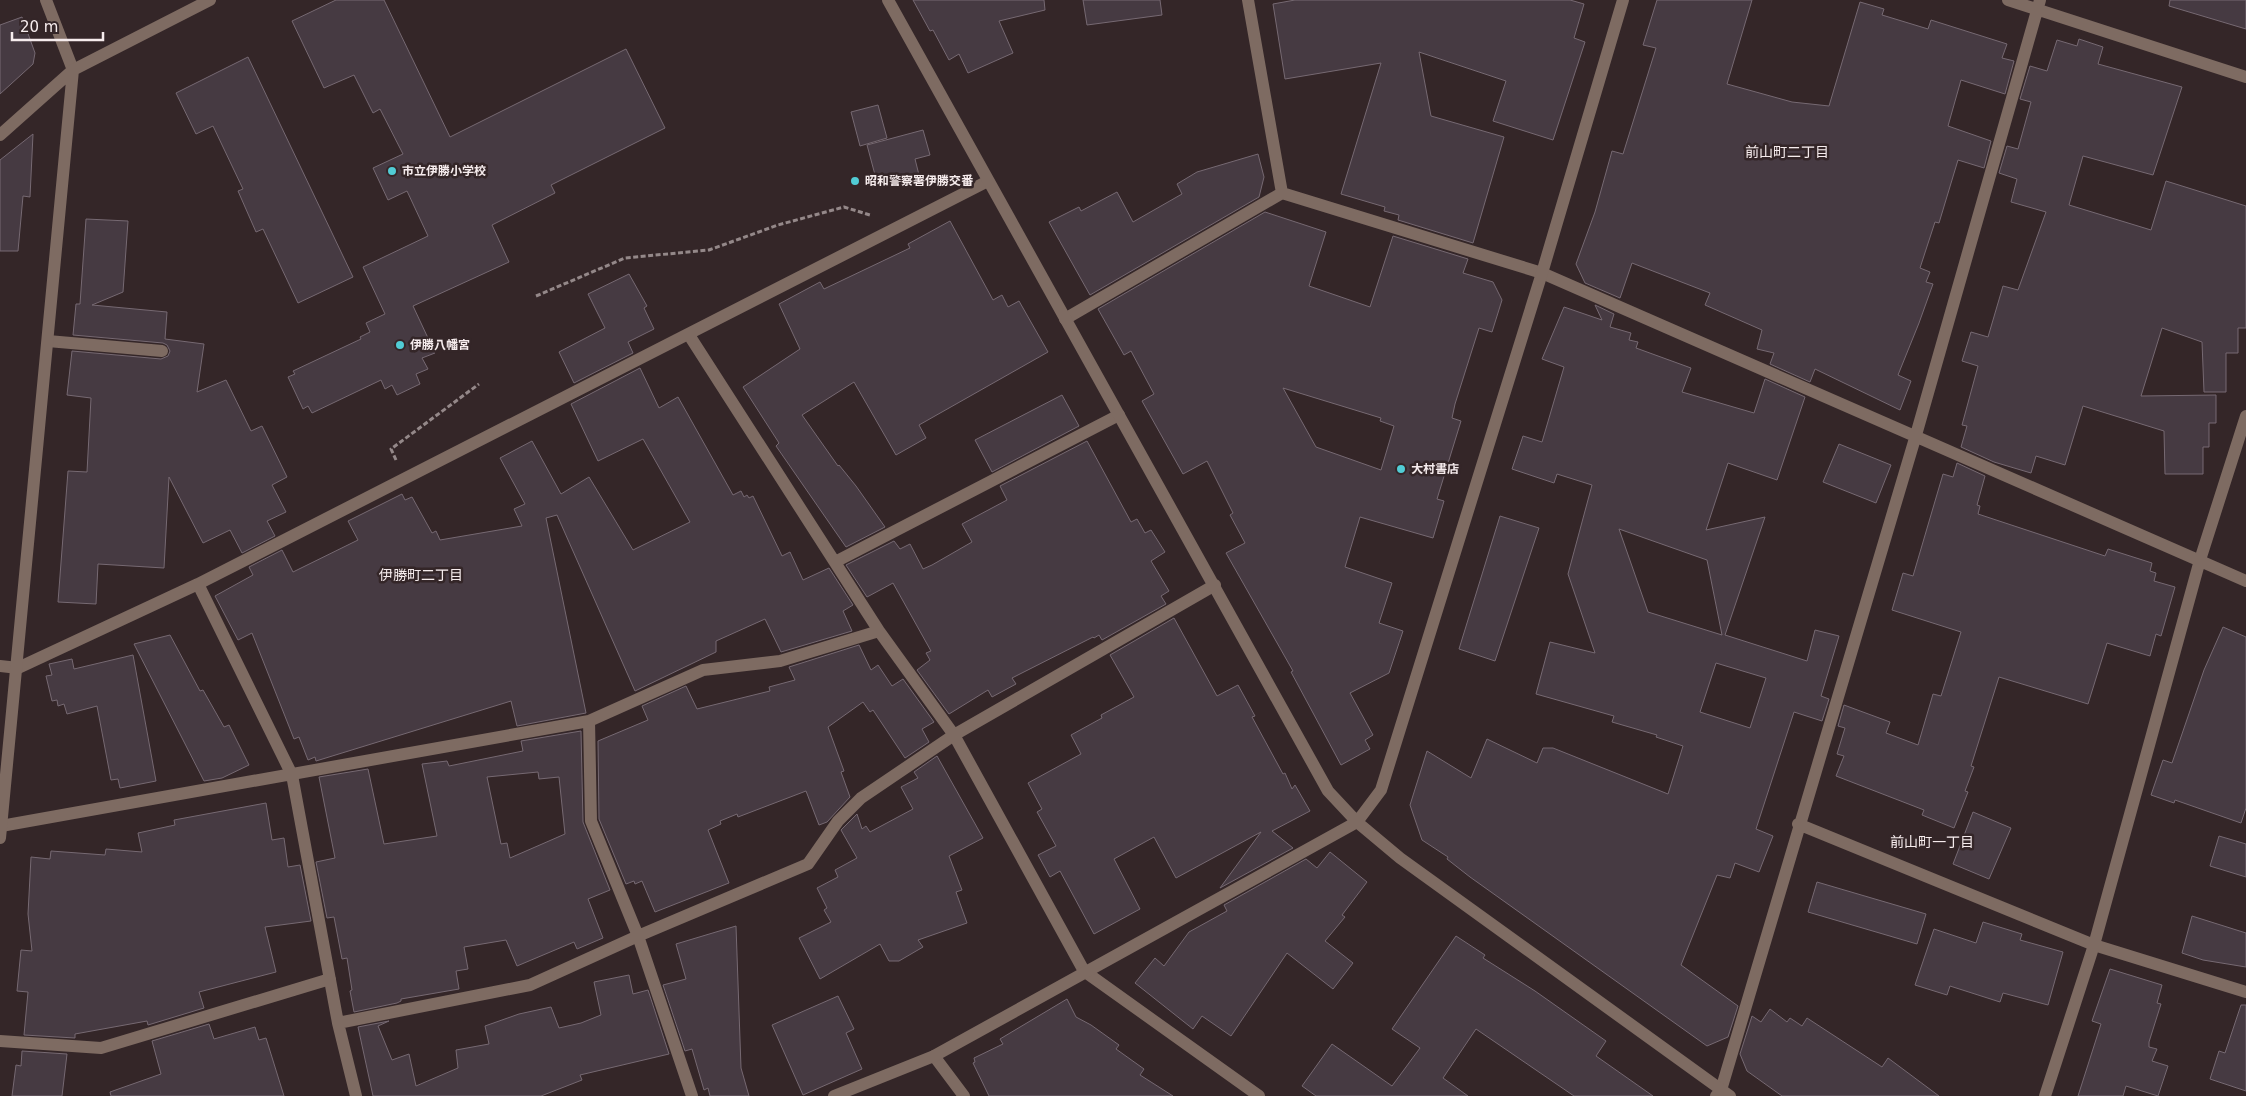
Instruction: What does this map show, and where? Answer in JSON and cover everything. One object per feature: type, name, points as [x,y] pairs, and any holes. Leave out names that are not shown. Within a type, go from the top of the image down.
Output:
[{"type":"street","points":[[46,0],[73,70],[1,832],[292,775],[589,721],[703,670],[780,661],[879,632]]},
{"type":"street","points":[[0,135],[73,70],[210,0]]},
{"type":"street","points":[[888,0],[1328,791],[1357,822],[1400,858],[1722,1094],[1798,824],[1916,435],[2038,4]]},
{"type":"street","points":[[1248,0],[1282,193]]},
{"type":"street","points":[[834,1096],[934,1056],[1357,822],[1381,790],[1542,273],[1623,0]]},
{"type":"street","points":[[2008,0],[2038,4],[2246,77]]},
{"type":"street","points":[[0,666],[18,668],[198,584],[988,181]]},
{"type":"street","points":[[1065,319],[1282,193],[1542,273],[2246,581]]},
{"type":"street","points":[[689,335],[879,632],[954,735],[1084,972],[1259,1096]]},
{"type":"street","points":[[48,341],[162,351]]},
{"type":"street","points":[[835,562],[1119,415]]},
{"type":"street","points":[[2045,1096],[2094,945],[2200,560],[2246,416]]},
{"type":"street","points":[[198,584],[292,775],[338,1023],[356,1096]]},
{"type":"street","points":[[338,1023],[530,985],[638,936],[808,864],[838,821],[861,798],[954,735],[1215,585]]},
{"type":"street","points":[[589,721],[590,821],[638,936],[692,1096]]},
{"type":"street","points":[[1798,824],[2094,945],[2246,992]]},
{"type":"street","points":[[0,1041],[101,1048],[330,979]]},
{"type":"street","points":[[934,1056],[964,1096]]},
{"type":"path","points":[[536,296],[625,258],[709,250],[778,225],[844,207],[902,225]]},
{"type":"path","points":[[405,479],[391,449],[479,384]]},
{"type":"building","points":[[336,0],[384,0],[450,137],[626,49],[665,128],[551,185],[555,193],[492,225],[509,262],[413,306],[435,353],[422,358],[428,369],[416,374],[420,384],[397,395],[392,385],[385,389],[381,380],[312,413],[308,406],[303,409],[288,377],[295,374],[293,371],[361,339],[360,337],[370,332],[366,323],[385,314],[363,267],[428,236],[407,191],[388,200],[373,168],[403,154],[380,109],[373,113],[354,75],[324,88],[292,21]]},
{"type":"building","points":[[913,0],[1044,0],[1045,10],[999,21],[1013,53],[968,73],[959,54],[949,60],[933,30],[930,31]]},
{"type":"building","points":[[1083,0],[1160,0],[1162,15],[1087,25]]},
{"type":"building","points":[[1295,0],[1570,0],[1584,4],[1574,38],[1585,42],[1553,140],[1493,121],[1506,81],[1419,52],[1431,116],[1504,137],[1473,243],[1398,220],[1399,215],[1384,211],[1385,207],[1341,194],[1381,63],[1285,79],[1273,4]]},
{"type":"building","points":[[1657,0],[1752,0],[1727,84],[1792,102],[1829,106],[1860,2],[1884,9],[1882,15],[1928,29],[1931,20],[2007,44],[2002,58],[2014,61],[2005,94],[1961,80],[1948,126],[1991,141],[1984,168],[1958,160],[1939,223],[1935,222],[1920,268],[1930,272],[1926,282],[1933,284],[1898,375],[1911,381],[1900,410],[1815,369],[1810,382],[1770,364],[1774,353],[1757,349],[1762,330],[1705,305],[1710,293],[1632,263],[1620,298],[1585,283],[1576,264],[1595,212],[1612,151],[1623,154],[1656,48],[1643,45]]},
{"type":"building","points":[[2170,0],[2246,0],[2246,29],[2169,6]]},
{"type":"building","points":[[22,17],[35,53],[33,64],[0,94],[0,25]]},
{"type":"building","points":[[2079,39],[2103,47],[2098,64],[2182,87],[2153,175],[2083,156],[2069,205],[2151,230],[2166,181],[2246,206],[2246,328],[2238,328],[2238,353],[2226,353],[2226,392],[2204,392],[2202,342],[2162,328],[2141,396],[2216,395],[2216,423],[2209,423],[2209,447],[2203,447],[2203,474],[2165,474],[2164,431],[2083,406],[2065,465],[2036,456],[2031,473],[1994,462],[1961,447],[1967,426],[1962,425],[1978,366],[1962,361],[1971,332],[1988,337],[2003,286],[2018,290],[2046,212],[2011,202],[2017,179],[1999,173],[2007,146],[2018,149],[2031,102],[2020,99],[2030,66],[2047,71],[2057,40],[2077,46]]},
{"type":"building","points":[[248,57],[353,277],[298,303],[263,229],[256,232],[238,191],[243,189],[213,126],[196,134],[176,93]]},
{"type":"building","points":[[878,105],[887,138],[860,146],[851,112]]},
{"type":"building","points":[[923,130],[930,155],[915,159],[919,175],[878,186],[867,145]]},
{"type":"building","points":[[33,134],[30,197],[23,196],[18,251],[0,251],[0,160]]},
{"type":"building","points":[[1258,154],[1264,177],[1259,197],[1090,295],[1049,222],[1079,207],[1081,211],[1117,192],[1133,222],[1182,194],[1177,184],[1197,172]]},
{"type":"building","points":[[1265,212],[1326,232],[1309,286],[1370,307],[1393,236],[1468,259],[1463,273],[1493,282],[1502,300],[1492,332],[1479,328],[1455,404],[1452,418],[1461,421],[1437,499],[1444,501],[1433,538],[1360,517],[1345,567],[1392,583],[1379,623],[1403,631],[1389,673],[1350,693],[1373,735],[1365,740],[1370,749],[1341,765],[1291,672],[1293,671],[1226,553],[1245,543],[1230,515],[1233,513],[1207,461],[1183,474],[1142,401],[1154,394],[1131,351],[1124,355],[1098,309]],"holes":[[[1283,388],[1381,418],[1380,421],[1394,426],[1381,470],[1316,447]]]},
{"type":"building","points":[[86,219],[128,221],[123,292],[92,305],[167,312],[165,339],[204,344],[197,392],[226,380],[251,431],[262,426],[287,477],[272,485],[286,512],[267,521],[275,536],[242,553],[230,530],[203,543],[169,477],[164,568],[98,564],[96,604],[58,602],[68,471],[87,472],[91,398],[67,395],[72,351],[161,359],[168,356],[170,351],[167,345],[163,343],[73,335],[76,304],[80,304]]},
{"type":"building","points":[[950,221],[993,300],[1002,295],[1008,307],[1019,301],[1048,352],[919,425],[926,438],[896,455],[854,382],[802,415],[885,527],[846,547],[776,446],[779,443],[743,387],[800,349],[779,304],[820,282],[824,289],[910,248],[908,244]]},
{"type":"building","points":[[629,274],[647,306],[644,308],[654,329],[628,342],[633,353],[574,383],[559,352],[605,328],[588,294]]},
{"type":"building","points":[[1595,305],[1614,314],[1610,327],[1631,333],[1629,340],[1638,342],[1636,348],[1691,368],[1682,392],[1754,413],[1765,379],[1805,397],[1777,480],[1728,463],[1706,530],[1765,517],[1725,635],[1807,661],[1815,630],[1839,636],[1821,696],[1829,699],[1822,721],[1794,712],[1756,829],[1773,836],[1759,872],[1735,863],[1730,878],[1717,875],[1681,965],[1738,1006],[1728,1037],[1707,1046],[1470,877],[1447,859],[1448,857],[1422,840],[1410,805],[1427,751],[1471,778],[1487,739],[1537,763],[1543,748],[1553,748],[1668,794],[1683,746],[1656,737],[1657,735],[1612,722],[1614,716],[1536,694],[1550,642],[1595,653],[1568,574],[1592,485],[1557,474],[1554,483],[1512,469],[1523,436],[1542,442],[1564,367],[1542,359],[1564,307],[1602,320]],"holes":[[[1619,529],[1707,560],[1722,635],[1648,612]],[[1716,663],[1766,678],[1750,728],[1700,712]]]},
{"type":"building","points":[[640,368],[659,408],[678,397],[733,495],[741,491],[744,497],[747,495],[749,498],[753,496],[782,556],[790,552],[803,580],[829,568],[853,605],[843,611],[852,631],[781,652],[765,619],[716,641],[716,652],[635,691],[557,515],[546,518],[586,713],[517,726],[511,701],[316,761],[315,757],[308,760],[299,737],[294,739],[252,633],[238,640],[215,596],[253,575],[249,567],[282,550],[293,572],[358,540],[348,521],[402,494],[405,500],[412,497],[432,533],[436,531],[440,540],[522,526],[514,509],[525,504],[500,458],[532,441],[561,494],[589,477],[633,550],[690,522],[643,439],[598,461],[571,404]]},
{"type":"building","points":[[1062,395],[1079,426],[992,472],[975,440]]},
{"type":"building","points":[[1087,441],[1131,522],[1137,519],[1145,533],[1151,530],[1165,552],[1151,561],[1169,591],[1161,596],[1166,604],[1102,640],[1099,635],[1093,637],[1012,678],[1016,684],[992,697],[988,690],[949,714],[917,670],[930,660],[926,653],[931,651],[893,583],[867,597],[846,565],[894,541],[900,549],[910,544],[923,569],[932,565],[972,542],[962,524],[1007,500],[1000,486]]},
{"type":"building","points":[[1839,444],[1891,465],[1876,503],[1823,482]]},
{"type":"building","points":[[1957,463],[1985,476],[1977,505],[1980,506],[1978,514],[2105,556],[2108,549],[2152,563],[2150,571],[2156,573],[2154,581],[2175,587],[2161,636],[2156,634],[2150,656],[2107,643],[2088,704],[1999,677],[1971,766],[1974,767],[1965,791],[1968,792],[1954,828],[1922,815],[1924,810],[1836,776],[1844,756],[1837,754],[1845,728],[1838,726],[1844,705],[1890,722],[1886,733],[1918,745],[1933,694],[1941,696],[1961,632],[1892,610],[1903,573],[1913,576],[1943,474],[1953,477]]},
{"type":"building","points":[[1500,516],[1539,528],[1495,661],[1459,649]]},
{"type":"building","points":[[1174,618],[1217,696],[1238,685],[1255,716],[1252,717],[1283,774],[1285,773],[1292,789],[1295,785],[1310,811],[1272,831],[1293,848],[1220,888],[1261,832],[1176,878],[1154,837],[1114,859],[1140,909],[1094,934],[1060,871],[1050,877],[1038,855],[1056,846],[1037,812],[1042,809],[1028,783],[1081,754],[1071,735],[1102,718],[1101,715],[1134,697],[1110,655]]},
{"type":"building","points":[[2223,627],[2246,637],[2246,808],[2241,823],[2175,800],[2174,803],[2151,795],[2163,760],[2172,763],[2204,670]]},
{"type":"building","points":[[170,635],[200,691],[203,690],[224,727],[229,725],[249,765],[222,778],[204,781],[134,644]]},
{"type":"building","points":[[859,645],[871,670],[878,665],[892,686],[903,679],[934,722],[922,729],[929,742],[905,758],[873,710],[870,712],[863,702],[828,727],[844,771],[841,772],[850,797],[827,822],[819,825],[806,791],[738,817],[737,814],[720,821],[721,824],[708,830],[729,883],[655,912],[642,881],[635,884],[634,881],[626,884],[599,819],[598,741],[648,720],[642,706],[686,686],[697,709],[770,691],[769,687],[795,680],[789,667]]},
{"type":"building","points":[[133,655],[156,781],[120,788],[118,779],[111,780],[97,706],[67,714],[64,704],[58,706],[57,700],[52,701],[46,676],[52,675],[49,664],[72,659],[74,669]]},
{"type":"building","points":[[581,731],[583,822],[610,890],[588,899],[603,938],[577,949],[574,942],[517,966],[506,940],[464,947],[468,969],[456,971],[459,989],[401,999],[397,1003],[354,1012],[347,958],[342,959],[334,917],[327,918],[316,862],[335,858],[319,777],[368,769],[384,844],[437,836],[422,764],[447,761],[449,766],[523,751],[521,741]],"holes":[[[538,772],[539,779],[559,777],[565,834],[510,858],[507,843],[501,844],[487,777]]]},
{"type":"building","points":[[937,756],[983,838],[949,856],[962,890],[956,892],[967,923],[918,940],[923,947],[899,961],[889,961],[880,944],[820,979],[799,938],[831,922],[824,910],[827,908],[817,888],[838,877],[835,870],[857,858],[841,830],[857,814],[862,829],[866,826],[870,832],[913,809],[901,787],[918,778],[914,772]]},
{"type":"building","points":[[266,803],[272,840],[284,838],[288,867],[300,865],[311,921],[265,927],[276,972],[199,992],[204,1008],[148,1025],[147,1021],[75,1034],[75,1038],[24,1035],[28,992],[17,991],[21,950],[32,951],[28,914],[31,857],[50,859],[51,851],[105,855],[106,849],[142,852],[138,833],[175,825],[174,820]]},
{"type":"building","points":[[1973,812],[2011,828],[1989,879],[1953,864]]},
{"type":"building","points":[[2219,836],[2246,844],[2246,877],[2210,866]]},
{"type":"building","points":[[1330,852],[1367,882],[1342,915],[1345,917],[1325,941],[1353,963],[1333,989],[1287,953],[1231,1036],[1202,1016],[1193,1029],[1135,983],[1155,958],[1164,966],[1189,932],[1227,911],[1224,905],[1306,859],[1317,868]]},
{"type":"building","points":[[1817,882],[1926,914],[1917,944],[1808,912]]},
{"type":"building","points":[[2192,916],[2246,933],[2246,967],[2203,960],[2182,953]]},
{"type":"building","points":[[1983,922],[2022,934],[2020,940],[2063,952],[2048,1005],[2003,993],[2000,1002],[1950,986],[1947,995],[1915,985],[1934,929],[1976,943]]},
{"type":"building","points":[[736,926],[741,1068],[749,1096],[710,1096],[708,1088],[704,1090],[692,1049],[685,1051],[663,985],[686,979],[676,944]]},
{"type":"building","points":[[1456,936],[1485,955],[1483,958],[1535,991],[1606,1041],[1596,1056],[1653,1096],[1574,1096],[1476,1029],[1443,1078],[1468,1096],[1316,1096],[1302,1086],[1332,1044],[1392,1086],[1420,1048],[1392,1029]]},
{"type":"building","points":[[2110,969],[2162,985],[2157,1003],[2161,1004],[2149,1042],[2149,1047],[2157,1049],[2152,1061],[2168,1066],[2158,1096],[2126,1086],[2123,1096],[2078,1096],[2101,1024],[2092,1021]]},
{"type":"building","points":[[629,975],[633,994],[648,990],[669,1054],[580,1075],[582,1080],[541,1096],[373,1096],[358,1027],[389,1021],[378,1026],[392,1060],[409,1054],[416,1086],[458,1068],[456,1050],[489,1044],[485,1026],[519,1014],[551,1007],[559,1028],[581,1023],[601,1015],[594,982]]},
{"type":"building","points":[[838,996],[854,1029],[846,1033],[862,1069],[803,1095],[772,1025]]},
{"type":"building","points":[[1067,999],[1076,1017],[1119,1045],[1116,1049],[1144,1069],[1140,1075],[1173,1096],[989,1096],[973,1063],[975,1062],[974,1058],[1003,1044],[1000,1039]]},
{"type":"building","points":[[2241,1005],[2246,1005],[2246,1091],[2210,1079],[2219,1051],[2225,1053]]},
{"type":"building","points":[[1770,1009],[1787,1022],[1790,1018],[1802,1026],[1807,1018],[1882,1067],[1888,1058],[1939,1096],[1782,1096],[1747,1071],[1740,1054],[1752,1016],[1761,1022]]},
{"type":"building","points":[[209,1024],[214,1039],[255,1027],[259,1040],[266,1038],[284,1096],[111,1096],[110,1092],[161,1074],[152,1041]]},
{"type":"building","points":[[22,1051],[67,1054],[62,1096],[12,1096],[16,1065],[21,1066]]},
{"type":"place","name":"市立伊勝小学校","points":[[392,171]]},
{"type":"place","name":"昭和警察署伊勝交番","points":[[855,181]]},
{"type":"place","name":"伊勝八幡宮","points":[[400,345]]},
{"type":"place","name":"大村書店","points":[[1401,469]]},
{"type":"district","name":"前山町二丁目","points":[[1787,152]]},
{"type":"district","name":"伊勝町二丁目","points":[[421,575]]},
{"type":"district","name":"前山町一丁目","points":[[1932,842]]}]
